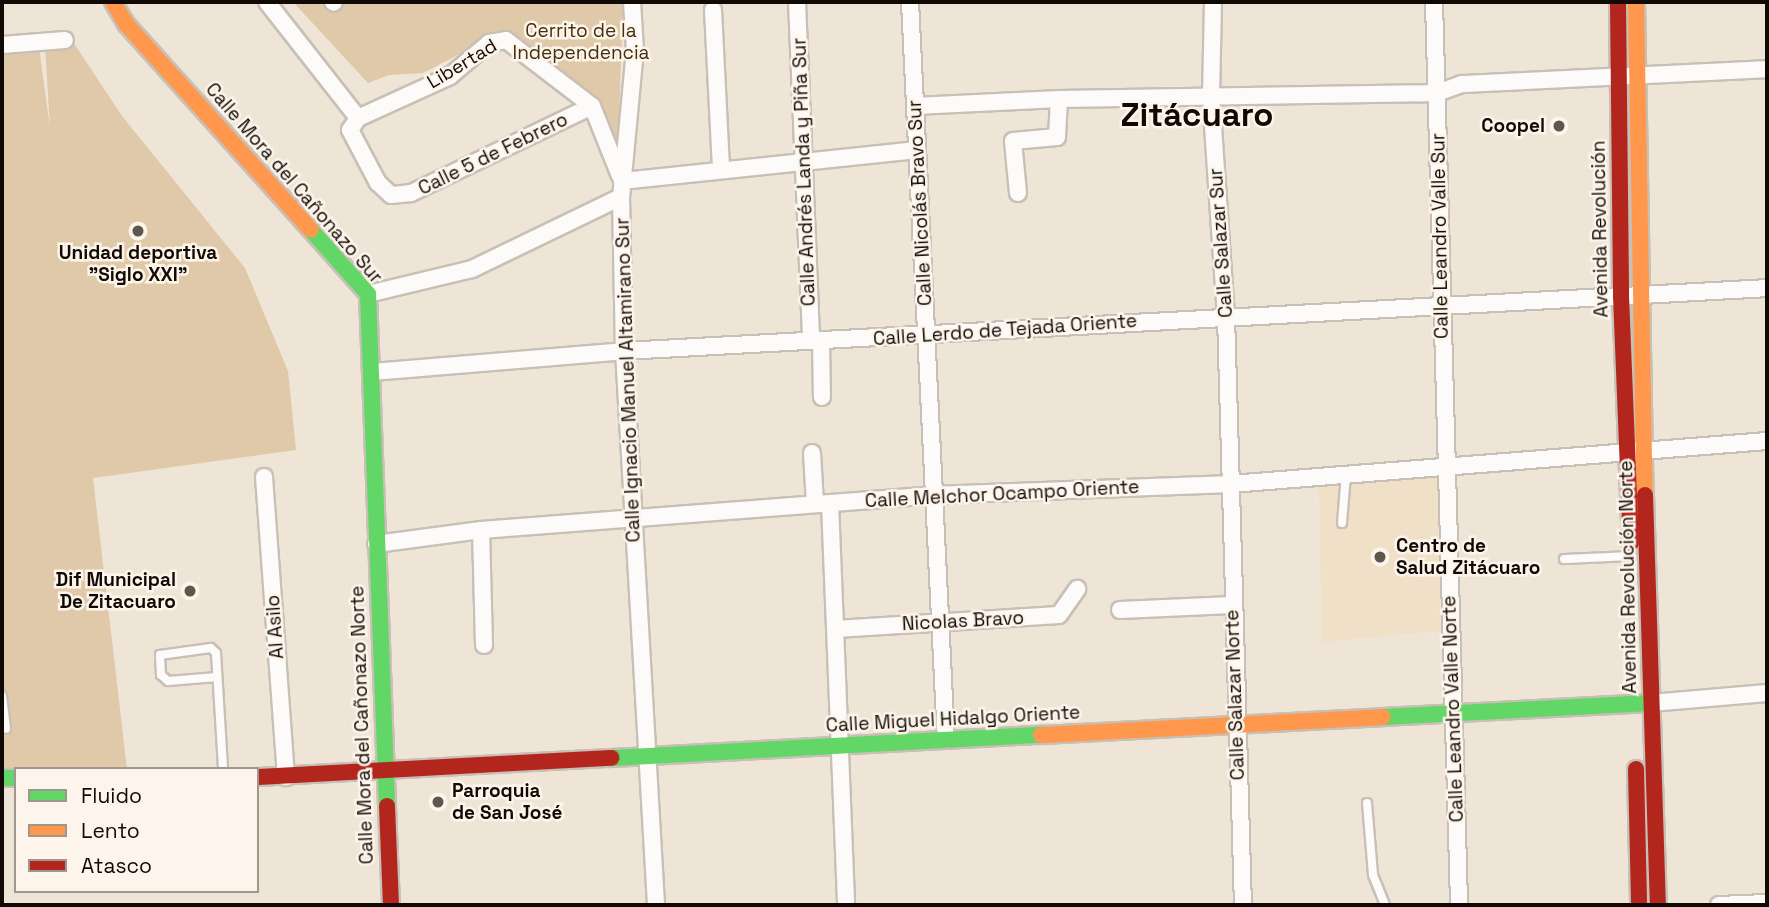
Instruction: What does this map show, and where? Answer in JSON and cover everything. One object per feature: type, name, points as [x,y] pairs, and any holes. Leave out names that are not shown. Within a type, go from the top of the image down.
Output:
[{"type":"street","name":"Calle Mora del Cañonazo Sur","points":[[113,2],[127,25],[368,294],[376,544]]},
{"type":"street","points":[[267,2],[354,124]]},
{"type":"street","name":"Calle Ignacio Manuel Altamirano Sur","points":[[632,2],[635,50],[622,189],[624,351],[656,905]]},
{"type":"street","name":"Calle Andrés Landa y Piña Sur","points":[[797,2],[804,161],[822,397]]},
{"type":"street","name":"Calle Nicolás Bravo Sur","points":[[910,2],[946,740]]},
{"type":"street","name":"Calle Salazar Sur","points":[[1213,2],[1211,97],[1226,316],[1231,484]]},
{"type":"street","name":"Calle Leandro Valle Sur","points":[[1434,2],[1440,304],[1448,470]]},
{"type":"street","name":"Avenida Revolución","points":[[1618,2],[1621,296],[1628,455]]},
{"type":"street","name":"Avenida Revolución","points":[[1636,2],[1639,76],[1639,297],[1646,449]]},
{"type":"street","points":[[713,10],[721,169]]},
{"type":"street","name":"Libertad","points":[[354,124],[450,76],[498,39],[506,40],[592,106]]},
{"type":"street","points":[[2,45],[65,40]]},
{"type":"street","points":[[915,106],[1059,99],[1437,93],[1462,84],[1767,69]]},
{"type":"street","points":[[1018,193],[1013,141],[1057,137],[1059,99]]},
{"type":"street","points":[[592,106],[622,189]]},
{"type":"street","name":"Calle 5 de Febrero","points":[[354,124],[378,183],[391,195],[411,193],[592,106]]},
{"type":"street","points":[[368,294],[472,269],[622,189],[721,169],[916,150]]},
{"type":"street","name":"Calle Lerdo de Tejada Oriente","points":[[371,372],[624,351],[1767,288]]},
{"type":"street","name":"Calle Melchor Ocampo Oriente","points":[[376,544],[481,530],[633,521],[934,495],[1231,484],[1346,474],[1448,470],[1628,455],[1646,449],[1767,441]]},
{"type":"street","name":"Avenida Revolución Norte","points":[[1643,704],[1646,449]]},
{"type":"street","points":[[812,453],[823,504],[836,629],[846,905]]},
{"type":"street","name":"Avenida Revolución Norte","points":[[1628,455],[1643,704]]},
{"type":"street","name":"Calle Leandro Valle Norte","points":[[1448,470],[1451,714],[1459,905]]},
{"type":"street","name":"Al Asilo","points":[[264,477],[286,777]]},
{"type":"street","name":"Calle Salazar Norte","points":[[1231,484],[1235,726],[1243,905]]},
{"type":"street","points":[[481,530],[484,645]]},
{"type":"street","name":"Calle Mora del Cañonazo Norte","points":[[376,544],[391,905]]},
{"type":"street","name":"Nicolas Bravo","points":[[836,629],[1059,615],[1077,589]]},
{"type":"street","points":[[1120,610],[1232,605]]},
{"type":"street","points":[[1643,704],[1767,693]]},
{"type":"street","points":[[1639,905],[1643,704]]},
{"type":"street","points":[[1643,704],[1658,905]]},
{"type":"street","name":"Calle Miguel Hidalgo Oriente","points":[[259,777],[384,773],[946,740],[1643,704]]},
{"type":"street","points":[[1719,905],[1767,903]]},
{"type":"lane","points":[[1342,523],[1346,474]]},
{"type":"lane","points":[[1564,559],[1632,556]]},
{"type":"lane","points":[[217,677],[168,681],[161,676],[160,655],[211,648],[216,653],[223,767]]},
{"type":"lane","points":[[2,696],[6,729]]},
{"type":"lane","points":[[1367,803],[1373,875],[1385,905]]},
{"type":"shaded area","name":"Centro de Salud Zitácuaro","points":[[1437,474],[1441,631],[1322,642],[1319,483]]},
{"type":"green space","name":"Cerrito de la Independencia","points":[[293,2],[623,2],[618,147],[598,103],[592,106],[506,30],[423,73],[389,75],[368,83]]},
{"type":"green space","points":[[73,42],[122,116],[245,268],[288,371],[296,450],[93,478],[127,767],[14,767],[14,770],[2,770],[2,50],[39,47],[50,128],[45,45]]},
{"type":"traffic: fast","points":[[311,230],[368,294],[387,806]]},
{"type":"traffic: fast","points":[[1383,717],[1651,703]]},
{"type":"traffic: fast","points":[[611,758],[1041,735]]},
{"type":"traffic: fast","points":[[2,778],[14,778]]},
{"type":"traffic: slow","points":[[113,2],[127,25],[311,230]]},
{"type":"traffic: slow","points":[[1636,2],[1645,495]]},
{"type":"traffic: slow","points":[[1041,735],[1383,717]]},
{"type":"traffic: jam","points":[[1618,2],[1621,296],[1631,543]]},
{"type":"traffic: jam","points":[[1645,495],[1658,905]]},
{"type":"traffic: jam","points":[[259,777],[611,758]]},
{"type":"traffic: jam","points":[[1636,769],[1639,905]]},
{"type":"traffic: jam","points":[[387,806],[391,905]]},
{"type":"place","name":"Coopel","points":[[1559,126]]},
{"type":"place","name":"Unidad deportiva \"Siglo XXI\"","points":[[138,231]]},
{"type":"place","name":"Centro de Salud Zitácuaro","points":[[1380,557]]},
{"type":"place","name":"Dif Municipal De Zitacuaro","points":[[190,591]]},
{"type":"place","name":"Parroquia de San José","points":[[438,802]]},
{"type":"district","name":"Zitácuaro","points":[[1197,116]]}]
